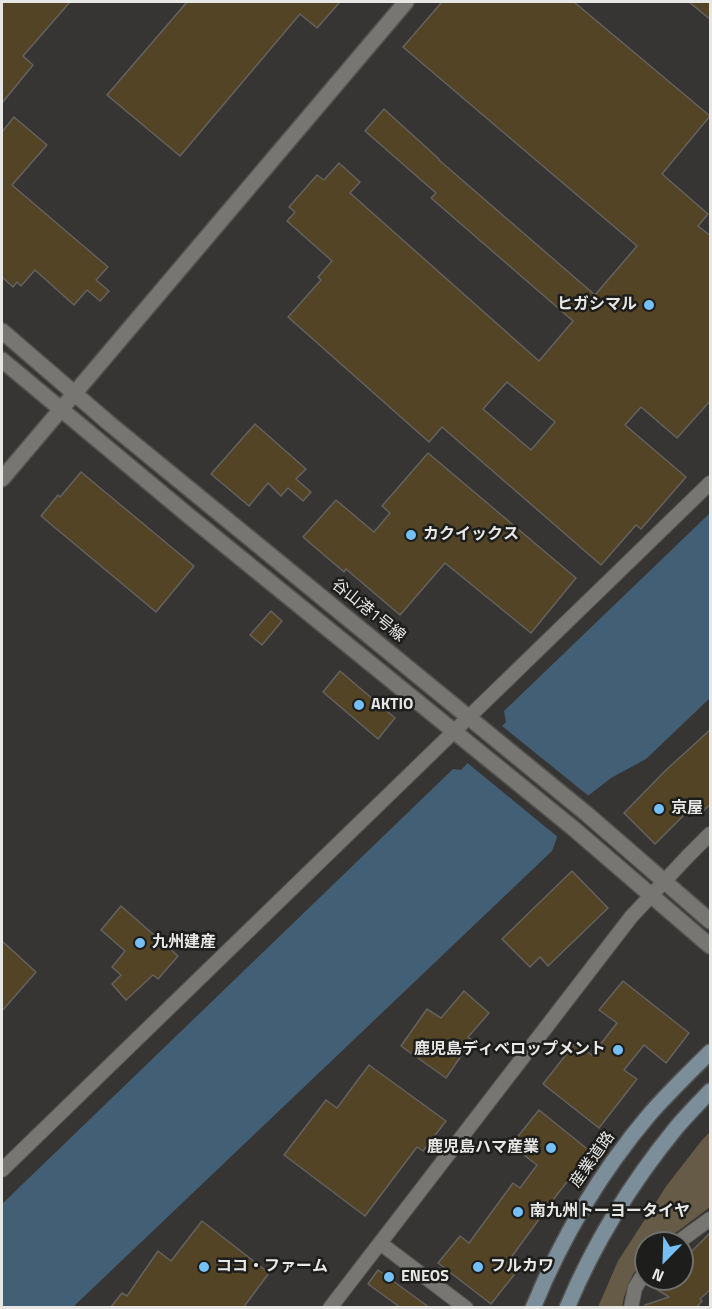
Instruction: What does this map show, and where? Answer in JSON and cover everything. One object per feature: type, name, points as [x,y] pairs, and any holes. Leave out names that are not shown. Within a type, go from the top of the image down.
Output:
[{"type":"main road","name":"産業道路","points":[[533,1308],[560,1247],[606,1170],[650,1114],[711,1052]]},
{"type":"main road","points":[[567,1308],[590,1259],[637,1181],[676,1127],[711,1091]]},
{"type":"street","points":[[2,479],[406,2]]},
{"type":"street","name":"谷山港1号線","points":[[2,331],[110,424],[469,717],[711,921]]},
{"type":"street","points":[[2,360],[60,410],[573,828],[711,946]]},
{"type":"street","points":[[2,1170],[711,483]]},
{"type":"street","points":[[330,1308],[631,917],[711,834]]},
{"type":"street","points":[[694,1231],[711,1219]]},
{"type":"street","points":[[380,1243],[466,1308]]},
{"type":"street","points":[[631,1308],[634,1291]]},
{"type":"shaded area","points":[[710,1132],[710,1207],[678,1231],[637,1231],[667,1185]]},
{"type":"shaded area","points":[[634,1236],[634,1273],[622,1307],[598,1307],[618,1261]]},
{"type":"water","points":[[710,513],[710,698],[646,759],[611,778],[566,813],[552,851],[73,1307],[2,1308],[2,1204],[453,769],[461,770],[506,722],[504,711]]},
{"type":"pier","points":[[502,726],[590,797],[569,814],[559,838],[465,761]]},
{"type":"building","points":[[2,2],[70,2],[23,56],[33,65],[2,103]]},
{"type":"building","points":[[187,2],[340,2],[317,28],[300,14],[180,156],[107,95]]},
{"type":"building","points":[[442,2],[574,2],[710,116],[662,174],[708,214],[698,226],[711,236],[711,400],[677,438],[641,407],[625,425],[686,477],[641,529],[636,525],[601,565],[442,427],[429,442],[288,317],[321,280],[318,277],[332,261],[287,221],[295,212],[289,207],[317,175],[324,180],[339,163],[360,182],[350,193],[539,361],[573,321],[431,198],[436,193],[365,131],[384,109],[439,160],[595,295],[637,246],[403,47]],"holes":[[[507,382],[555,422],[531,450],[483,409]]]},
{"type":"building","points":[[689,2],[711,2],[711,20]]},
{"type":"building","points":[[14,117],[47,145],[12,185],[108,267],[96,280],[109,291],[100,301],[87,290],[74,305],[35,270],[21,286],[17,282],[13,287],[2,277],[2,132]]},
{"type":"building","points":[[255,424],[306,469],[296,479],[311,492],[303,501],[288,488],[281,496],[268,483],[249,506],[211,474]]},
{"type":"building","name":"カクイックス","points":[[428,453],[576,578],[531,633],[445,563],[400,615],[346,569],[344,572],[303,537],[336,500],[374,532],[390,513],[382,506]]},
{"type":"building","points":[[81,472],[194,566],[156,612],[41,516]]},
{"type":"building","points":[[271,611],[282,621],[262,645],[250,635]]},
{"type":"building","name":"AKTIO","points":[[340,671],[395,718],[378,739],[323,692]]},
{"type":"building","points":[[711,729],[711,804],[703,811],[696,803],[655,844],[624,813]]},
{"type":"building","points":[[572,871],[608,908],[548,966],[540,957],[530,967],[502,939]]},
{"type":"building","name":"九州建産","points":[[121,906],[178,956],[158,979],[153,975],[126,1000],[112,984],[121,975],[112,967],[125,951],[101,930]]},
{"type":"building","points":[[2,941],[36,972],[2,1011]]},
{"type":"building","name":"鹿児島ディベロップメント","points":[[623,981],[689,1033],[666,1063],[644,1045],[624,1070],[637,1079],[599,1128],[543,1084],[575,1043],[592,1055],[617,1023],[599,1010]]},
{"type":"building","points":[[464,991],[489,1013],[468,1037],[472,1040],[446,1078],[401,1046],[427,1009],[441,1018]]},
{"type":"building","points":[[369,1065],[446,1121],[423,1151],[417,1147],[365,1216],[284,1155],[326,1100],[337,1108]]},
{"type":"building","points":[[539,1110],[591,1152],[507,1263],[517,1271],[491,1304],[438,1263],[460,1236],[469,1243],[513,1183],[520,1188],[537,1165],[511,1145]]},
{"type":"building","name":"ココ・ファーム","points":[[202,1221],[269,1273],[243,1308],[110,1308],[122,1293],[127,1296],[158,1251],[171,1261]]},
{"type":"building","points":[[711,1232],[711,1289],[700,1299],[702,1301],[696,1308],[645,1308],[645,1305],[669,1297],[659,1291],[694,1291],[694,1249]]},
{"type":"building","points":[[378,1270],[430,1308],[401,1308],[368,1284]]},
{"type":"place","name":"ヒガシマル","points":[[649,305]]},
{"type":"place","name":"カクイックス","points":[[411,535]]},
{"type":"place","name":"AKTIO","points":[[359,705]]},
{"type":"place","name":"京屋","points":[[659,809]]},
{"type":"place","name":"九州建産","points":[[140,943]]},
{"type":"place","name":"鹿児島ディベロップメント","points":[[618,1050]]},
{"type":"place","name":"鹿児島ハマ産業","points":[[551,1148]]},
{"type":"place","name":"南九州トーヨータイヤ","points":[[518,1212]]},
{"type":"place","name":"ココ・ファーム","points":[[204,1267]]},
{"type":"place","name":"フルカワ","points":[[478,1267]]},
{"type":"place","name":"ENEOS","points":[[389,1277]]}]
